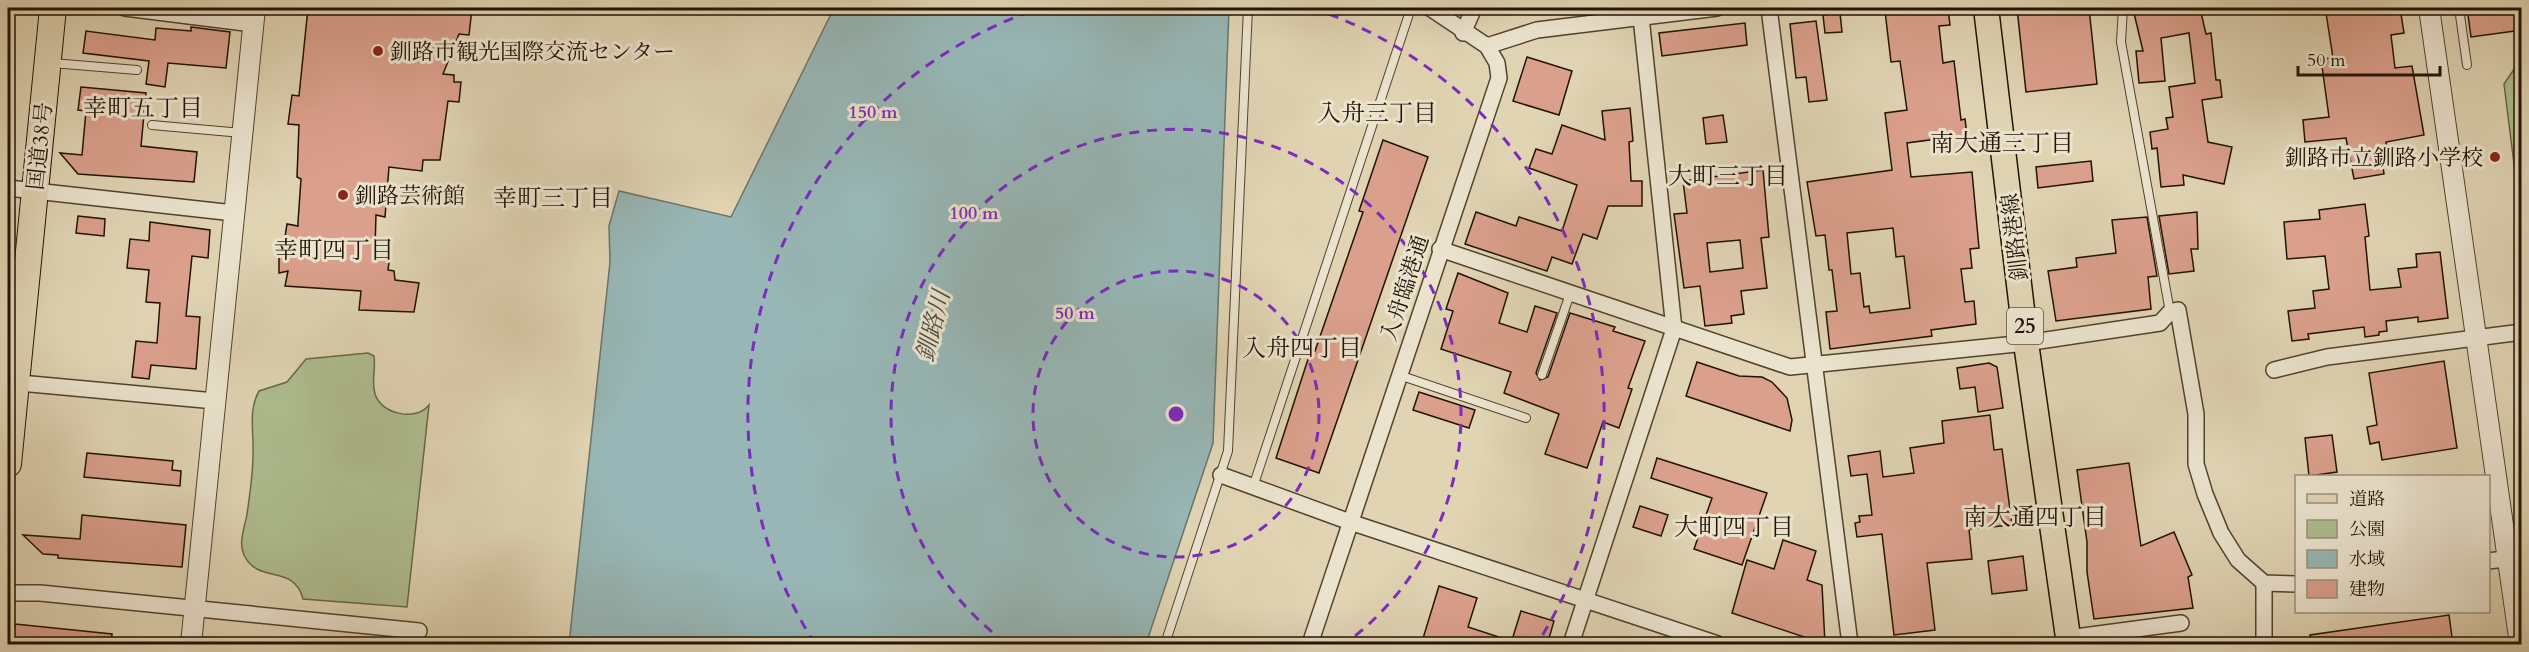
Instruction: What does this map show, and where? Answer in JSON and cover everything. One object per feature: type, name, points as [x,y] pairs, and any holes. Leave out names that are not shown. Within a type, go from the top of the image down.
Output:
[{"type":"highway","name":"国道38号","points":[[8,464],[11,383],[35,191],[53,8]]},
{"type":"main road","name":"釧路港線","points":[[1986,8],[2026,342],[2069,641]]},
{"type":"street","points":[[124,8],[254,16],[191,645]]},
{"type":"street","points":[[1431,8],[1463,33],[1487,46],[1538,30],[1717,8]]},
{"type":"street","points":[[1463,33],[1474,8]]},
{"type":"street","points":[[1769,8],[1850,645]]},
{"type":"street","points":[[2429,8],[2520,645]]},
{"type":"street","points":[[1571,645],[1674,329],[1641,17]]},
{"type":"street","name":"入舟臨港通","points":[[1310,645],[1440,249],[1499,78],[1497,63],[1487,46]]},
{"type":"street","points":[[8,188],[234,213]]},
{"type":"street","points":[[1440,249],[1790,368],[2026,342],[2160,323],[2170,312],[2178,310],[2196,414],[2196,464],[2220,533],[2238,560],[2264,583],[2295,584]]},
{"type":"street","points":[[2274,370],[2327,357],[2522,332]]},
{"type":"street","points":[[11,383],[215,400]]},
{"type":"street","points":[[1221,476],[1350,522],[1718,644]]},
{"type":"street","points":[[2264,583],[2264,645]]},
{"type":"street","points":[[8,594],[40,593],[419,631]]},
{"type":"street","points":[[2069,641],[2181,623]]},
{"type":"lane","points":[[1165,645],[1228,451],[1248,8]]},
{"type":"lane","points":[[1253,487],[1411,8]]},
{"type":"lane","points":[[2123,8],[2121,42],[2170,312]]},
{"type":"lane","points":[[2459,8],[2467,65]]},
{"type":"lane","points":[[48,62],[137,70]]},
{"type":"lane","points":[[152,125],[242,133]]},
{"type":"lane","points":[[1542,375],[1570,294]]},
{"type":"lane","points":[[1399,375],[1526,418]]},
{"type":"green space","points":[[2521,59],[2521,220],[2504,84]]},
{"type":"green space","points":[[368,353],[374,356],[375,394],[384,407],[391,411],[408,414],[423,410],[429,405],[407,607],[303,599],[292,581],[258,569],[250,564],[242,550],[252,469],[253,413],[259,391],[287,382],[306,359]]},
{"type":"water","name":"釧路川","points":[[834,8],[1229,8],[1213,443],[1146,644],[569,644],[610,262],[609,226],[619,191],[731,217]]},
{"type":"building","points":[[308,8],[472,8],[469,35],[459,34],[443,74],[454,75],[454,82],[461,82],[459,102],[448,101],[440,160],[423,160],[422,171],[389,167],[385,217],[376,215],[375,248],[391,248],[388,270],[394,271],[395,280],[419,283],[414,312],[359,310],[361,291],[285,286],[288,271],[279,273],[279,251],[283,250],[287,224],[298,226],[301,179],[297,177],[299,125],[288,124],[292,95],[299,96]]},
{"type":"building","points":[[1948,8],[1950,25],[1939,26],[1943,63],[1954,61],[1961,120],[1965,119],[1967,135],[1907,143],[1911,177],[1972,172],[1979,248],[1970,249],[1972,268],[1961,269],[1965,302],[1974,301],[1976,324],[1931,330],[1932,336],[1830,349],[1826,312],[1837,311],[1832,270],[1829,270],[1825,235],[1816,236],[1807,182],[1892,170],[1885,113],[1907,110],[1900,61],[1891,62],[1885,11]],"holes":[[[1893,228],[1896,257],[1904,256],[1910,308],[1870,313],[1869,306],[1864,307],[1860,273],[1851,274],[1847,233]]]},
{"type":"building","points":[[2017,8],[2089,8],[2097,84],[2026,92]]},
{"type":"building","points":[[2158,8],[2200,8],[2206,34],[2211,33],[2216,80],[2220,80],[2222,97],[2202,100],[2208,142],[2232,147],[2224,184],[2183,175],[2184,185],[2161,187],[2157,148],[2152,149],[2150,132],[2168,129],[2166,118],[2173,117],[2169,87],[2195,83],[2189,33],[2161,38],[2165,81],[2139,83],[2136,51],[2143,51],[2134,13]]},
{"type":"building","points":[[2366,8],[2400,8],[2404,33],[2391,35],[2395,68],[2412,66],[2424,135],[2386,142],[2390,166],[2383,167],[2384,174],[2354,179],[2346,138],[2305,142],[2303,120],[2329,117],[2321,59],[2333,58],[2326,13]]},
{"type":"building","points":[[2467,8],[2522,8],[2522,30],[2471,37]]},
{"type":"building","points":[[1840,13],[1842,32],[1825,33],[1823,15]]},
{"type":"building","points":[[1816,21],[1827,100],[1809,102],[1806,77],[1796,78],[1790,24]]},
{"type":"building","points":[[1745,23],[1747,45],[1662,56],[1659,33]]},
{"type":"building","points":[[191,27],[230,32],[226,68],[168,63],[165,87],[146,84],[149,61],[83,53],[86,31],[155,40],[156,28],[191,31]]},
{"type":"building","points":[[1527,57],[1572,71],[1559,115],[1513,101]]},
{"type":"building","points":[[81,87],[146,93],[141,146],[197,152],[194,182],[78,174],[60,153],[82,155],[86,111],[78,110]]},
{"type":"building","points":[[1630,108],[1633,141],[1629,142],[1631,181],[1642,181],[1642,206],[1608,206],[1597,239],[1583,234],[1572,264],[1552,257],[1547,271],[1465,244],[1476,212],[1516,226],[1519,217],[1562,231],[1577,185],[1529,168],[1536,149],[1552,154],[1562,125],[1605,140],[1602,111]]},
{"type":"building","points":[[1723,115],[1727,142],[1706,144],[1703,118]]},
{"type":"building","points":[[1383,140],[1428,157],[1319,473],[1276,458],[1311,350],[1315,351],[1363,212],[1359,211]]},
{"type":"building","points":[[2091,161],[2093,181],[2038,188],[2036,167]]},
{"type":"building","points":[[1763,170],[1769,237],[1761,238],[1767,288],[1741,291],[1744,314],[1731,316],[1732,323],[1705,326],[1700,286],[1684,288],[1674,214],[1687,213],[1683,181]],"holes":[[[1740,240],[1743,268],[1710,272],[1707,243]]]},
{"type":"building","points":[[2365,204],[2369,236],[2365,237],[2370,290],[2401,287],[2398,269],[2417,267],[2416,254],[2440,252],[2448,318],[2418,322],[2418,317],[2386,321],[2387,331],[2379,332],[2379,335],[2365,337],[2364,327],[2308,334],[2309,339],[2292,341],[2288,311],[2315,308],[2313,291],[2329,289],[2325,256],[2287,259],[2284,222],[2320,219],[2319,210]]},
{"type":"building","points":[[2197,212],[2198,249],[2191,249],[2194,271],[2169,274],[2159,216]]},
{"type":"building","points":[[78,216],[105,219],[104,236],[76,233]]},
{"type":"building","points":[[2147,217],[2157,276],[2148,277],[2151,309],[2056,321],[2048,271],[2077,267],[2076,258],[2116,253],[2112,220]]},
{"type":"building","points":[[150,222],[210,230],[208,258],[192,256],[186,316],[200,317],[196,369],[151,365],[149,379],[132,377],[136,341],[157,343],[160,303],[146,302],[149,270],[127,268],[130,239],[149,241]]},
{"type":"building","points":[[1458,273],[1508,293],[1499,323],[1527,332],[1535,306],[1557,313],[1536,373],[1540,380],[1548,377],[1570,313],[1615,327],[1613,331],[1645,341],[1628,388],[1632,389],[1619,428],[1603,422],[1587,468],[1545,454],[1559,414],[1504,393],[1511,372],[1441,349],[1453,311],[1446,309]]},
{"type":"building","points":[[2444,361],[2457,448],[2382,460],[2379,442],[2370,444],[2367,427],[2377,425],[2369,373]]},
{"type":"building","points":[[1697,362],[1739,376],[1762,377],[1772,382],[1787,398],[1792,420],[1790,431],[1686,396]]},
{"type":"building","points":[[1989,363],[1997,367],[2003,408],[1978,412],[1975,387],[1960,389],[1957,368]]},
{"type":"building","points":[[1419,392],[1475,410],[1469,428],[1413,410]]},
{"type":"building","points":[[1990,415],[1994,450],[2002,449],[2012,525],[1969,529],[1972,559],[1927,563],[1935,630],[1894,635],[1882,534],[1857,537],[1855,523],[1860,522],[1859,516],[1872,515],[1867,474],[1851,476],[1848,456],[1880,451],[1883,477],[1914,473],[1910,448],[1944,443],[1942,421]]},
{"type":"building","points":[[2332,435],[2337,472],[2309,475],[2305,438]]},
{"type":"building","points":[[87,453],[173,461],[172,470],[181,471],[180,486],[84,477]]},
{"type":"building","points":[[1657,458],[1767,493],[1742,565],[1694,549],[1712,498],[1651,478]]},
{"type":"building","points":[[2129,463],[2141,546],[2174,532],[2192,575],[2188,577],[2193,608],[2094,619],[2077,470]]},
{"type":"building","points":[[1640,506],[1668,515],[1661,536],[1633,527]]},
{"type":"building","points":[[82,515],[186,525],[182,567],[58,558],[58,555],[43,554],[23,535],[80,539]]},
{"type":"building","points":[[1783,540],[1816,551],[1807,580],[1822,585],[1825,644],[1732,613],[1747,560],[1774,569]]},
{"type":"building","points":[[2023,556],[2027,590],[1992,594],[1988,561]]},
{"type":"building","points":[[1439,586],[1477,598],[1468,627],[1511,641],[1510,645],[1421,645]]},
{"type":"building","points":[[1521,611],[1554,621],[1547,645],[1527,645],[1512,640]]},
{"type":"building","points":[[2449,615],[2453,645],[2311,645],[2310,635]]},
{"type":"building","points":[[15,624],[112,634],[111,645],[13,645]]},
{"type":"place","name":"釧路市観光国際交流センター","points":[[378,51]]},
{"type":"place","name":"釧路市立釧路小学校","points":[[2495,157]]},
{"type":"place","name":"釧路芸術館","points":[[343,195]]},
{"type":"district","name":"幸町五丁目","points":[[143,108]]},
{"type":"district","name":"入舟三丁目","points":[[1377,113]]},
{"type":"district","name":"南大通三丁目","points":[[2002,143]]},
{"type":"district","name":"大町三丁目","points":[[1728,176]]},
{"type":"district","name":"幸町三丁目","points":[[553,198]]},
{"type":"district","name":"幸町四丁目","points":[[334,250]]},
{"type":"district","name":"入舟四丁目","points":[[1302,348]]},
{"type":"district","name":"南大通四丁目","points":[[2035,517]]},
{"type":"district","name":"大町四丁目","points":[[1734,527]]}]
